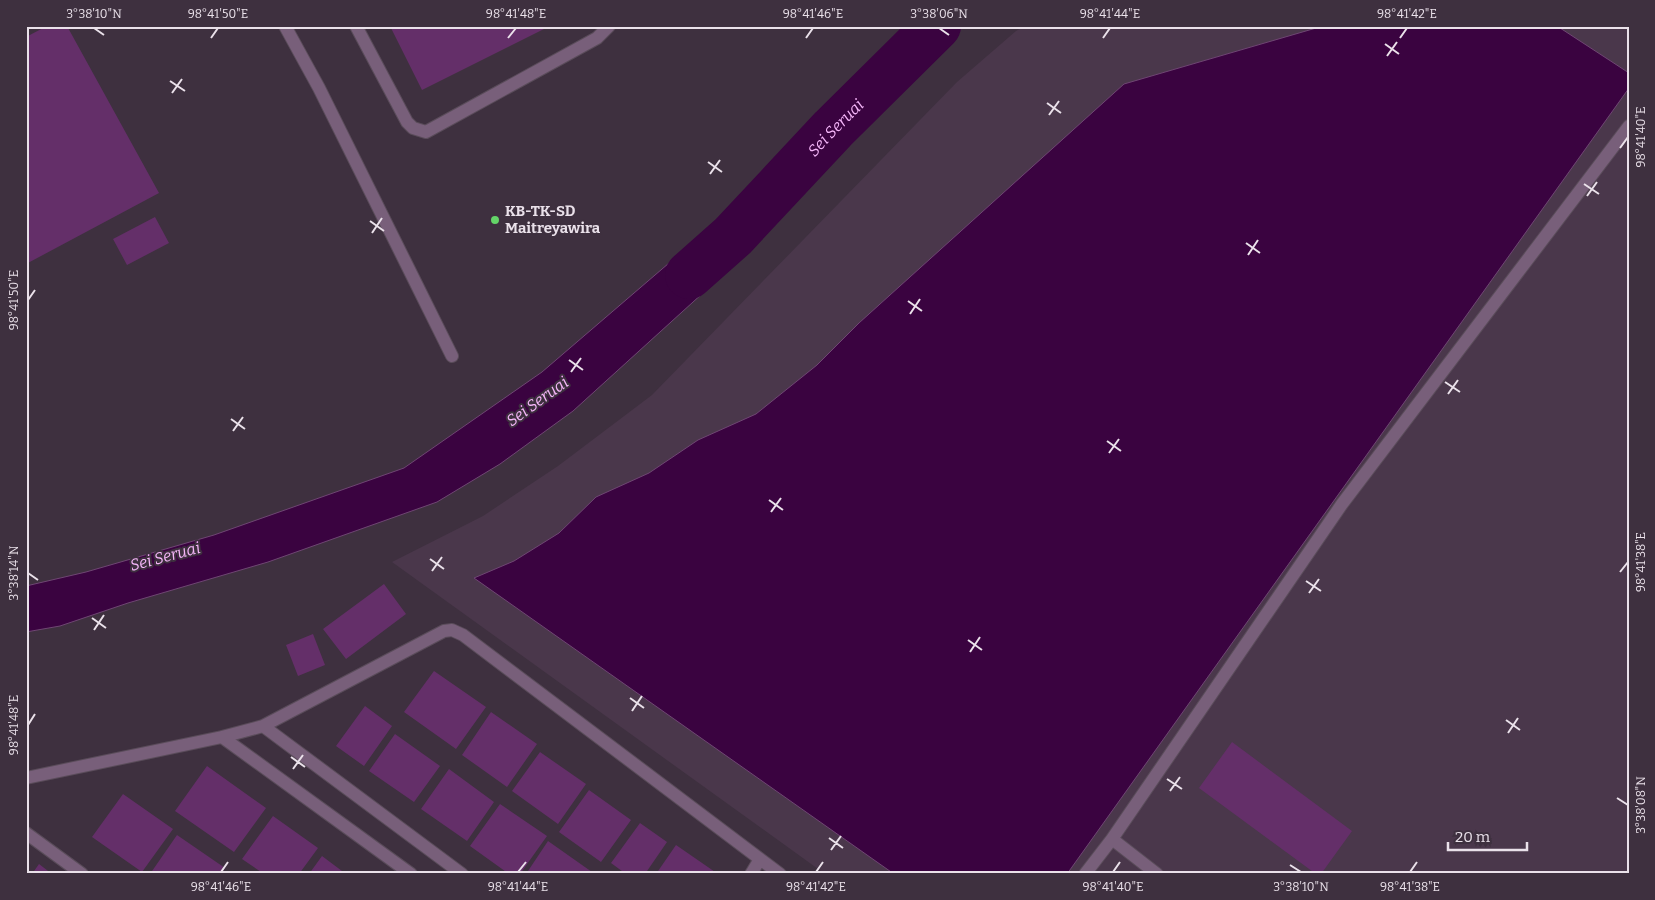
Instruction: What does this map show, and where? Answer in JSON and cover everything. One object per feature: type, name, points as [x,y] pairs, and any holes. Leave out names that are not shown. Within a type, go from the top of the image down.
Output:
[{"type":"street","points":[[285,26],[324,97],[452,356]]},
{"type":"street","points":[[356,26],[407,122],[413,128],[426,132],[597,38],[609,26]]},
{"type":"street","points":[[1085,874],[1112,839],[1342,504],[1629,126]]},
{"type":"street","points":[[26,778],[222,737],[263,726],[444,631],[452,630],[463,635],[780,874]]},
{"type":"street","points":[[263,726],[462,874]]},
{"type":"street","points":[[222,737],[411,874]]},
{"type":"street","points":[[26,832],[82,874]]},
{"type":"street","points":[[1112,839],[1157,874]]},
{"type":"street","points":[[751,874],[760,859]]},
{"type":"shaded area","points":[[1025,26],[1629,26],[1629,874],[825,874],[392,562],[483,516],[558,466],[652,395],[957,82],[1016,31]]},
{"type":"water","points":[[1323,26],[1557,26],[1629,73],[1629,88],[1067,874],[894,874],[474,578],[514,561],[559,533],[596,497],[649,473],[698,440],[756,414],[817,365],[859,323],[1124,84]]},
{"type":"water","points":[[718,221],[758,243],[573,411],[500,464],[437,502],[268,562],[128,603],[60,626],[26,632],[26,586],[86,572],[214,535],[404,468],[542,372]]},
{"type":"building","points":[[47,26],[67,26],[159,193],[26,264],[26,37]]},
{"type":"building","points":[[390,26],[550,26],[422,90]]},
{"type":"building","points":[[155,217],[169,243],[127,265],[113,239]]},
{"type":"building","points":[[384,584],[406,614],[346,659],[323,629]]},
{"type":"building","points":[[313,634],[325,665],[298,676],[286,645]]},
{"type":"building","points":[[434,671],[486,707],[456,749],[404,712]]},
{"type":"building","points":[[365,706],[392,726],[364,766],[336,746]]},
{"type":"building","points":[[491,712],[537,744],[507,787],[462,755]]},
{"type":"building","points":[[395,734],[440,766],[414,802],[369,771]]},
{"type":"building","points":[[1232,742],[1352,831],[1321,874],[1316,874],[1199,788]]},
{"type":"building","points":[[540,752],[586,784],[558,824],[512,791]]},
{"type":"building","points":[[207,766],[266,808],[234,852],[175,811]]},
{"type":"building","points":[[449,769],[494,802],[467,841],[421,809]]},
{"type":"building","points":[[589,790],[631,820],[601,862],[559,832]]},
{"type":"building","points":[[123,794],[173,829],[142,872],[92,837]]},
{"type":"building","points":[[500,804],[547,836],[520,874],[509,874],[470,846]]},
{"type":"building","points":[[273,816],[318,848],[299,874],[264,874],[242,859]]},
{"type":"building","points":[[640,823],[667,842],[645,874],[626,874],[611,863]]},
{"type":"building","points":[[177,835],[225,868],[221,874],[150,874]]},
{"type":"building","points":[[548,841],[592,872],[591,874],[526,874]]},
{"type":"building","points":[[676,845],[718,874],[656,874]]},
{"type":"building","points":[[322,856],[346,874],[309,874]]},
{"type":"building","points":[[39,864],[52,874],[32,874]]},
{"type":"waterway","name":"Sei Seruai","points":[[689,275],[733,236],[833,129],[937,26]]},
{"type":"place","name":"KB-TK-SD Maitreyawira","points":[[495,220]]}]
